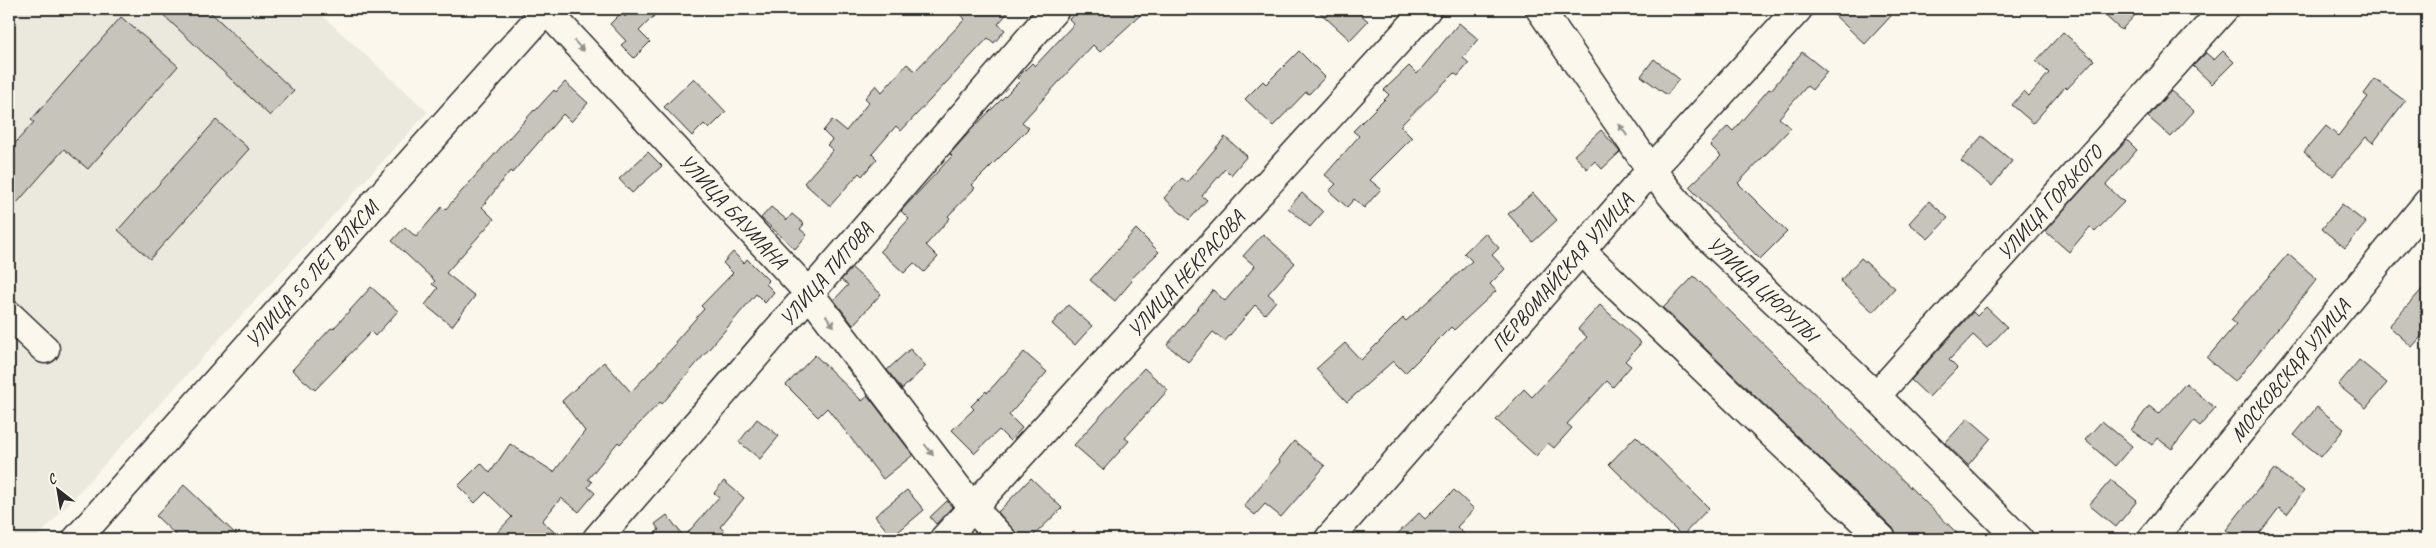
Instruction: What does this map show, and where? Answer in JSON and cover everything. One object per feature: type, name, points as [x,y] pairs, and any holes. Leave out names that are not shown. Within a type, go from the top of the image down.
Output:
[{"type":"street","name":"УЛИЦА ТИТОВА","points":[[597,539],[1055,9]]},
{"type":"street","name":"УЛИЦА НЕКРАСОВА","points":[[944,539],[1427,9]]},
{"type":"street","name":"УЛИЦА ЦЮРУПЫ","points":[[1540,9],[1651,170],[1701,231],[1876,396],[2018,539]]},
{"type":"street","name":"ПЕРВОМАЙСКАЯ УЛИЦА","points":[[1329,539],[1651,170],[1798,9]]},
{"type":"street","name":"УЛИЦА ГОРЬКОГО","points":[[1876,396],[2224,9]]},
{"type":"street","name":"УЛИЦА БАУМАНА","points":[[539,12],[809,293],[972,507],[1002,539]]},
{"type":"street","name":"УЛИЦА 50 ЛЕТ ВЛКСМ","points":[[76,539],[539,12]]},
{"type":"street","name":"МОСКОВСКАЯ УЛИЦА","points":[[2152,539],[2427,203]]},
{"type":"street","points":[[1581,251],[1882,539]]},
{"type":"street","points":[[9,315],[45,349]]},
{"type":"shaded area","points":[[9,9],[315,9],[428,112],[36,539],[9,539]]},
{"type":"building","points":[[157,9],[207,9],[294,91],[270,116]]},
{"type":"building","points":[[634,9],[661,9],[639,31],[650,42],[634,58],[621,45],[626,41],[610,24],[621,13],[625,17]]},
{"type":"building","points":[[954,9],[1011,9],[998,24],[1005,30],[994,43],[988,38],[901,131],[896,126],[872,154],[877,159],[862,176],[859,173],[830,206],[804,183],[833,150],[827,145],[832,140],[823,131],[832,120],[846,131],[869,102],[865,98],[876,85],[882,92],[907,64],[915,71],[965,19]]},
{"type":"building","points":[[1080,9],[1147,9],[1100,52],[1093,45],[1022,122],[1029,128],[972,185],[975,188],[948,216],[950,218],[926,245],[938,257],[924,272],[914,263],[904,273],[880,251],[909,219],[901,211],[952,156],[950,154],[973,128],[1020,81],[1017,78],[1032,63],[1035,66],[1074,24],[1069,19]]},
{"type":"building","points":[[1316,9],[1355,9],[1368,21],[1350,40]]},
{"type":"building","points":[[1828,9],[1883,9],[1891,16],[1865,44]]},
{"type":"building","points":[[2098,9],[2141,9],[2121,30]]},
{"type":"building","points":[[121,17],[178,66],[88,169],[64,149],[9,212],[9,150],[34,122],[31,120]]},
{"type":"building","points":[[1459,23],[1478,39],[1463,58],[1469,63],[1458,76],[1454,73],[1400,126],[1412,138],[1370,180],[1381,189],[1364,208],[1354,199],[1347,207],[1329,191],[1336,184],[1325,175],[1359,136],[1353,131],[1389,95],[1384,90],[1409,66],[1417,74]]},
{"type":"building","points":[[2063,32],[2094,60],[2067,89],[2065,87],[2033,123],[2012,105],[2024,91],[2029,96],[2049,73],[2036,61]]},
{"type":"building","points":[[1299,51],[1325,77],[1309,94],[1306,92],[1273,126],[1245,99],[1263,81],[1266,84]]},
{"type":"building","points":[[2223,51],[2234,62],[2212,84],[2193,66],[2206,53],[2214,60]]},
{"type":"building","points":[[1802,52],[1827,72],[1812,90],[1807,86],[1779,118],[1791,128],[1738,183],[1787,232],[1760,259],[1689,187],[1721,156],[1710,145],[1728,126],[1733,131],[1769,89],[1771,90]]},
{"type":"building","points":[[1654,59],[1679,79],[1667,95],[1641,76]]},
{"type":"building","points":[[694,78],[726,112],[709,129],[704,124],[692,136],[664,107]]},
{"type":"building","points":[[2375,79],[2405,101],[2373,143],[2366,137],[2333,176],[2304,152],[2326,126],[2338,136],[2368,97],[2364,94]]},
{"type":"building","points":[[565,82],[588,103],[571,122],[563,114],[512,173],[510,171],[482,207],[494,219],[446,273],[475,296],[452,326],[425,305],[438,288],[432,284],[435,281],[392,241],[405,227],[416,237],[442,207],[445,210],[534,110]]},
{"type":"building","points":[[2171,91],[2194,111],[2171,137],[2148,117]]},
{"type":"building","points":[[216,120],[249,149],[150,259],[118,230]]},
{"type":"building","points":[[1601,130],[1620,152],[1602,169],[1595,161],[1587,169],[1574,155]]},
{"type":"building","points":[[1982,136],[2012,161],[1992,186],[1961,161]]},
{"type":"building","points":[[1225,137],[1247,156],[1231,175],[1225,169],[1202,196],[1207,200],[1189,220],[1164,198],[1182,178],[1187,182]]},
{"type":"building","points":[[2127,140],[2137,150],[2106,185],[2124,202],[2095,232],[2090,227],[2069,252],[2045,231]]},
{"type":"building","points":[[648,152],[662,166],[632,193],[619,179]]},
{"type":"building","points":[[1302,193],[1323,212],[1310,227],[1288,208]]},
{"type":"building","points":[[1533,193],[1557,220],[1533,242],[1508,214]]},
{"type":"building","points":[[1929,201],[1948,218],[1928,239],[1909,223]]},
{"type":"building","points":[[2342,204],[2366,223],[2345,248],[2322,229]]},
{"type":"building","points":[[771,207],[787,220],[792,214],[804,224],[800,229],[807,235],[795,249],[761,218]]},
{"type":"building","points":[[1136,229],[1159,252],[1130,280],[1132,281],[1115,301],[1090,280]]},
{"type":"building","points":[[1485,233],[1499,248],[1492,255],[1505,269],[1490,284],[1496,291],[1454,330],[1451,327],[1405,373],[1393,361],[1347,402],[1316,369],[1345,343],[1361,360],[1403,318],[1406,321],[1472,261],[1464,253]]},
{"type":"building","points":[[1263,234],[1295,263],[1268,294],[1276,301],[1265,314],[1255,305],[1225,341],[1213,332],[1188,362],[1167,345],[1213,290],[1225,301],[1255,266],[1243,256]]},
{"type":"building","points":[[733,252],[744,263],[747,259],[769,281],[766,284],[774,292],[765,303],[756,294],[662,404],[660,402],[620,444],[618,442],[588,479],[592,482],[588,487],[595,493],[579,512],[561,498],[542,521],[562,539],[491,539],[512,517],[486,492],[475,503],[458,486],[481,463],[490,473],[510,444],[554,472],[585,431],[562,401],[604,362],[631,392],[676,344],[675,342],[704,309],[701,306],[733,273],[723,263]]},
{"type":"building","points":[[2288,254],[2317,279],[2235,382],[2207,358],[2236,324],[2231,320]]},
{"type":"building","points":[[1861,258],[1895,288],[1873,312],[1840,281]]},
{"type":"building","points":[[852,268],[881,294],[853,325],[834,300],[848,285],[841,280]]},
{"type":"building","points":[[1694,276],[1963,539],[1900,539],[1897,537],[1893,528],[1663,308]]},
{"type":"building","points":[[2427,284],[2427,330],[2412,347],[2389,326]]},
{"type":"building","points":[[371,287],[398,311],[375,336],[371,332],[315,390],[292,370]]},
{"type":"building","points":[[1068,305],[1092,326],[1075,345],[1052,324]]},
{"type":"building","points":[[1600,305],[1641,343],[1625,361],[1631,366],[1613,387],[1607,381],[1567,424],[1572,428],[1554,448],[1548,443],[1536,456],[1496,420],[1524,389],[1532,397],[1570,356],[1587,337],[1578,329]]},
{"type":"building","points":[[1986,307],[2007,327],[1987,348],[1973,335],[1949,360],[1957,368],[1929,397],[1911,380],[1973,312],[1977,316]]},
{"type":"building","points":[[910,349],[926,366],[902,389],[887,370]]},
{"type":"building","points":[[1024,352],[1047,372],[1009,415],[1022,428],[1010,441],[999,430],[975,453],[952,430],[974,409],[971,406],[986,391],[987,393]]},
{"type":"building","points":[[815,355],[862,401],[868,396],[913,455],[883,479],[827,408],[818,417],[786,385]]},
{"type":"building","points":[[2359,360],[2387,383],[2366,408],[2338,385]]},
{"type":"building","points":[[1144,368],[1168,390],[1125,438],[1129,441],[1103,470],[1074,445]]},
{"type":"building","points":[[2186,383],[2215,408],[2200,426],[2194,421],[2172,449],[2157,438],[2152,445],[2131,430],[2149,406],[2159,414]]},
{"type":"building","points":[[2317,407],[2344,429],[2321,457],[2294,435]]},
{"type":"building","points":[[1968,418],[1991,438],[1968,465],[1945,443]]},
{"type":"building","points":[[757,419],[779,436],[760,459],[739,442]]},
{"type":"building","points":[[2102,421],[2132,446],[2115,466],[2085,440]]},
{"type":"building","points":[[1636,436],[1709,508],[1682,536],[1609,464]]},
{"type":"building","points":[[1294,441],[1325,466],[1281,517],[1265,504],[1255,515],[1244,506],[1280,462],[1279,460]]},
{"type":"building","points":[[2274,469],[2304,491],[2287,514],[2279,508],[2255,539],[2238,539],[2226,530]]},
{"type":"building","points":[[1031,478],[1062,508],[1030,539],[1021,539],[998,512]]},
{"type":"building","points":[[2111,480],[2137,501],[2116,527],[2089,505]]},
{"type":"building","points":[[724,481],[744,498],[720,527],[733,539],[647,539],[659,530],[655,524],[667,515],[684,537],[719,497],[714,493]]},
{"type":"building","points":[[184,485],[241,539],[180,539],[156,516]]},
{"type":"building","points":[[907,490],[924,510],[892,537],[875,516]]},
{"type":"building","points":[[1454,490],[1474,509],[1457,527],[1469,539],[1392,539],[1419,513],[1425,519]]},
{"type":"building","points":[[947,501],[952,507],[936,524],[930,517]]}]
